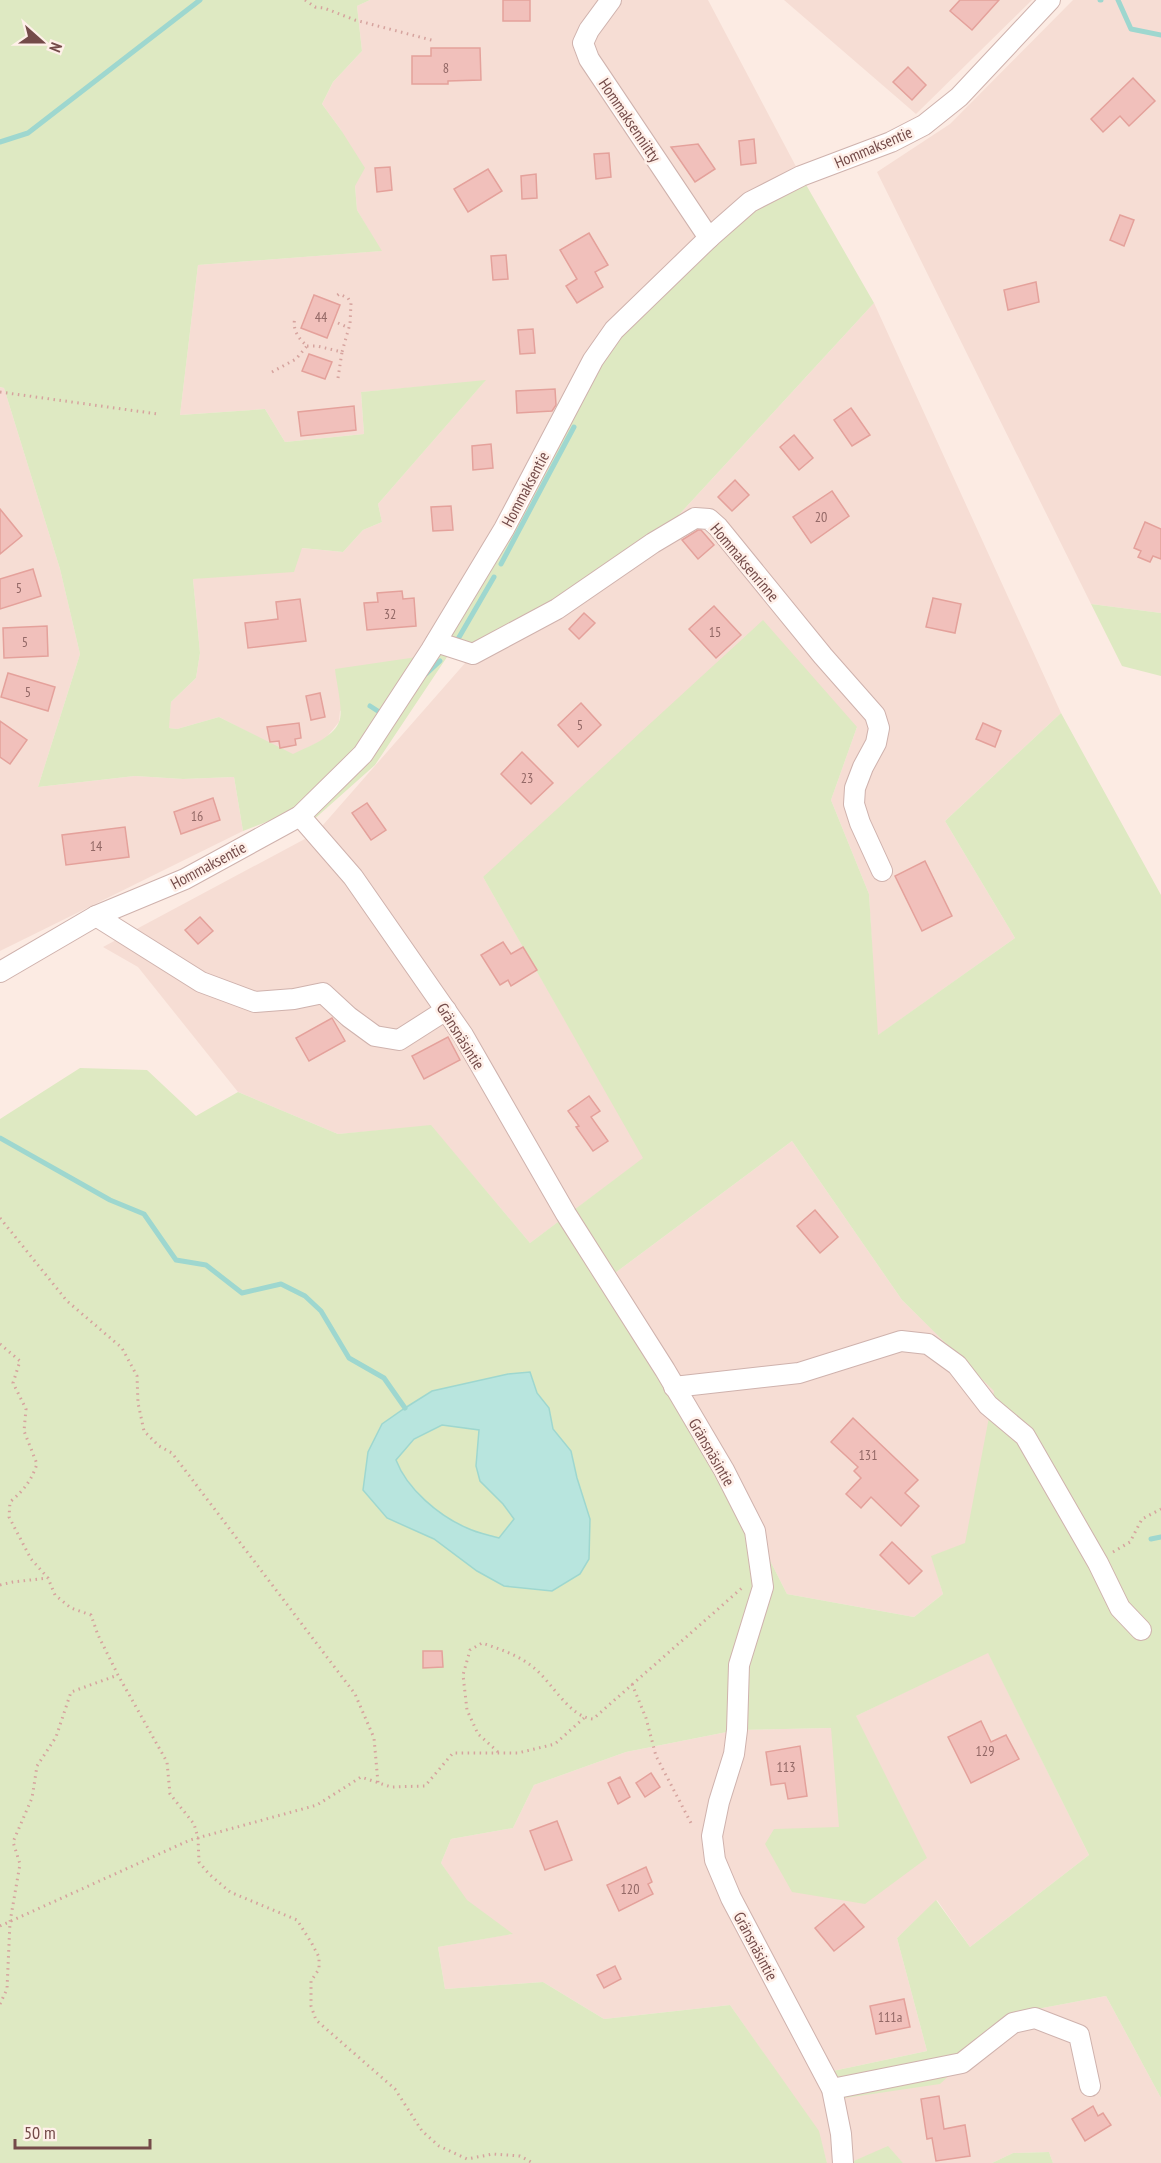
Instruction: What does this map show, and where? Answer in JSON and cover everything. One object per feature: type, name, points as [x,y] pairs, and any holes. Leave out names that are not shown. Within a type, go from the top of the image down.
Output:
[{"type":"street","name":"Hommaksenniitty","points":[[611,0],[589,30],[583,43],[589,60],[709,238]]},
{"type":"street","name":"Hommaksentie","points":[[0,972],[96,916],[185,879],[300,816],[363,754],[436,642],[482,567],[598,353],[614,330],[709,238],[750,202],[801,176],[891,142],[924,125],[959,98],[1050,0]]},
{"type":"street","name":"Hommaksenrinne","points":[[436,642],[473,654],[557,609],[653,543],[695,518],[709,519],[875,715],[879,728],[876,743],[855,788],[854,804],[882,871]]},
{"type":"street","name":"Gränsnäsintie","points":[[300,816],[353,878],[463,1035],[566,1214],[724,1470],[755,1531],[763,1587],[739,1665],[737,1730],[734,1754],[719,1802],[712,1836],[715,1860],[731,1898],[832,2089],[841,2134],[843,2163]]},
{"type":"street","points":[[96,916],[201,982],[255,1002],[294,999],[323,993],[349,1017],[375,1036],[399,1040],[446,1010]]},
{"type":"street","points":[[674,1387],[799,1373],[901,1341],[928,1344],[957,1365],[988,1405],[1025,1436],[1096,1559],[1120,1608],[1141,1630]]},
{"type":"street","points":[[832,2089],[962,2063],[1013,2023],[1035,2018],[1079,2035],[1090,2086]]},
{"type":"path","points":[[304,0],[315,7],[324,8],[355,20],[435,41]]},
{"type":"path","points":[[334,298],[339,294],[351,303],[349,328],[338,378]]},
{"type":"path","points":[[295,317],[295,330],[307,346],[342,352]]},
{"type":"path","points":[[338,323],[349,328]]},
{"type":"path","points":[[272,372],[296,359],[307,346]]},
{"type":"path","points":[[0,392],[158,414]]},
{"type":"path","points":[[0,1218],[67,1301],[122,1348],[137,1376],[138,1403],[144,1431],[159,1446],[172,1453],[355,1694],[374,1738],[378,1783]]},
{"type":"path","points":[[0,1344],[20,1361],[13,1383],[26,1409],[24,1431],[38,1464],[24,1491],[10,1502],[9,1517],[31,1559],[48,1578],[55,1594],[71,1608],[92,1615],[98,1635],[118,1675],[167,1762],[170,1794],[194,1824],[198,1838],[199,1862],[230,1892],[297,1920],[319,1957],[319,1969],[311,1981],[311,2006],[316,2020],[395,2090],[422,2131],[439,2146],[467,2159],[493,2154],[520,2156],[533,2163]]},
{"type":"path","points":[[1096,1559],[1130,1542],[1142,1519],[1161,1509]]},
{"type":"path","points":[[498,1753],[478,1734],[467,1710],[463,1676],[470,1650],[482,1643],[507,1651],[533,1667],[574,1711],[584,1718],[593,1719],[761,1572]]},
{"type":"path","points":[[0,1586],[13,1582],[48,1578]]},
{"type":"path","points":[[0,2004],[7,1989],[10,1922],[20,1864],[14,1842],[32,1798],[37,1766],[56,1737],[71,1692],[118,1675]]},
{"type":"path","points":[[632,1684],[646,1718],[656,1756],[692,1825]]},
{"type":"path","points":[[0,1926],[198,1838],[317,1804],[361,1777],[392,1787],[425,1786],[453,1753],[518,1753],[555,1744],[584,1718]]},
{"type":"shaded area","points":[[370,0],[708,0],[801,176],[431,650],[340,711],[339,722],[325,739],[293,755],[219,717],[177,729],[168,728],[171,702],[196,678],[200,653],[193,579],[209,577],[301,548],[343,552],[363,530],[382,522],[378,504],[485,381],[361,392],[364,434],[285,442],[265,409],[180,415],[198,265],[381,251],[357,210],[355,186],[341,130],[322,104],[333,82],[362,51],[357,6]]},
{"type":"shaded area","points":[[784,0],[1032,0],[916,114]]},
{"type":"shaded area","points":[[1073,0],[1161,0],[1161,613],[1091,604],[877,172],[950,124]]},
{"type":"shaded area","points":[[874,303],[1061,713],[945,821],[1015,938],[877,1036],[869,894],[831,800],[857,727],[483,877],[644,1158],[530,1243],[431,1126],[338,1134],[238,1092],[138,967],[103,947],[316,833],[473,654],[653,543]]},
{"type":"shaded area","points":[[0,387],[4,388],[60,569],[80,654],[38,787],[135,776],[183,779],[234,777],[243,831],[0,951]]},
{"type":"shaded area","points":[[792,1141],[902,1300],[994,1390],[1044,1515],[932,1556],[943,1594],[914,1617],[787,1594],[755,1531],[607,1279]]},
{"type":"shaded area","points":[[988,1652],[1089,1855],[970,1947],[937,1900],[897,1938],[927,2051],[833,2071],[845,2098],[1016,2013],[1106,1996],[1161,2098],[1161,2163],[1053,2163],[1049,2152],[1013,2153],[992,2163],[903,2163],[888,2147],[849,2163],[827,2163],[818,2131],[730,2005],[604,2019],[543,1982],[445,1989],[438,1947],[512,1934],[466,1900],[441,1863],[451,1839],[513,1828],[534,1785],[626,1752],[737,1730],[831,1728]]},
{"type":"green space","points":[[0,0],[370,0],[357,6],[362,51],[333,82],[322,104],[365,168],[355,186],[357,210],[382,251],[198,265],[180,415],[265,409],[285,442],[364,434],[361,392],[486,380],[378,504],[382,522],[363,530],[343,552],[302,548],[294,572],[193,579],[200,653],[196,678],[171,702],[169,728],[177,729],[219,717],[293,754],[326,737],[339,722],[340,704],[335,669],[417,657],[362,745],[300,809],[243,831],[234,777],[183,779],[135,776],[38,787],[80,654],[60,569],[4,388],[0,387]]},
{"type":"green space","points":[[801,176],[874,303],[653,543],[473,654],[453,648],[375,765],[311,822],[300,816],[363,754],[593,360],[709,239]]},
{"type":"green space","points":[[1091,604],[1161,613],[1161,676],[1122,666]]},
{"type":"green space","points":[[763,620],[857,727],[831,800],[869,894],[878,1035],[1015,938],[945,821],[1061,713],[1161,895],[1161,2098],[1106,1996],[1016,2013],[940,2084],[845,2098],[833,2071],[927,2051],[897,1938],[936,1900],[970,1947],[1089,1855],[988,1653],[856,1716],[927,1858],[865,1904],[792,1892],[765,1844],[774,1829],[839,1827],[831,1728],[737,1730],[626,1752],[534,1785],[513,1828],[451,1839],[441,1863],[467,1900],[513,1934],[438,1947],[445,1989],[543,1982],[604,2019],[730,2005],[819,2131],[827,2163],[0,2163],[0,1119],[80,1068],[147,1070],[196,1116],[238,1092],[338,1134],[431,1125],[530,1243],[643,1158],[483,877]],"holes":[[[792,1141],[902,1300],[994,1391],[965,1543],[931,1556],[943,1594],[914,1617],[787,1594],[755,1531],[607,1279]],[[530,1373],[537,1393],[549,1408],[553,1429],[571,1451],[577,1478],[477,1571],[434,1539],[387,1518],[363,1490],[368,1452],[382,1424],[432,1391]]]},
{"type":"green space","points":[[442,1425],[479,1430],[476,1466],[480,1481],[503,1504],[514,1519],[499,1538],[467,1528],[435,1509],[409,1481],[396,1460],[414,1439]]},
{"type":"green space","points":[[888,2146],[903,2163],[849,2163]]},
{"type":"green space","points":[[1049,2152],[1053,2163],[992,2163],[1013,2153]]},
{"type":"water","points":[[530,1372],[537,1393],[549,1408],[553,1429],[571,1451],[590,1519],[589,1559],[580,1574],[552,1591],[504,1586],[477,1571],[434,1539],[387,1518],[363,1490],[368,1452],[382,1424],[432,1391],[508,1374]],"holes":[[[442,1425],[479,1430],[476,1466],[480,1481],[503,1504],[514,1519],[499,1538],[467,1528],[435,1509],[408,1481],[396,1460],[414,1439]]]},
{"type":"building","points":[[503,0],[530,0],[530,21],[503,21]]},
{"type":"building","points":[[960,0],[999,0],[972,30],[950,11]]},
{"type":"building","points":[[431,48],[480,48],[481,80],[448,81],[448,84],[412,84],[412,56],[431,56]]},
{"type":"building","points":[[908,67],[926,85],[912,100],[893,82]]},
{"type":"building","points":[[1133,78],[1155,101],[1129,126],[1120,116],[1103,132],[1091,119]]},
{"type":"building","points":[[754,139],[756,163],[741,165],[739,141]]},
{"type":"building","points":[[698,144],[715,169],[695,182],[671,147]]},
{"type":"building","points":[[609,153],[611,177],[596,179],[594,154]]},
{"type":"building","points":[[390,167],[392,190],[377,192],[375,168]]},
{"type":"building","points":[[488,169],[502,191],[468,212],[454,189]]},
{"type":"building","points":[[536,174],[537,198],[522,199],[521,176]]},
{"type":"building","points":[[1120,215],[1134,220],[1124,246],[1110,240]]},
{"type":"building","points":[[589,233],[608,265],[595,272],[603,287],[577,303],[566,286],[577,279],[560,250]]},
{"type":"building","points":[[506,255],[508,279],[493,280],[491,256]]},
{"type":"building","points":[[1036,282],[1039,302],[1008,310],[1004,290]]},
{"type":"building","points":[[314,295],[340,305],[327,338],[301,328]]},
{"type":"building","points":[[533,329],[535,353],[520,354],[518,330]]},
{"type":"building","points":[[309,354],[332,362],[325,379],[302,371]]},
{"type":"building","points":[[555,389],[556,405],[552,411],[517,413],[516,391]]},
{"type":"building","points":[[354,406],[356,430],[301,436],[298,412]]},
{"type":"building","points":[[851,408],[870,435],[852,446],[834,420]]},
{"type":"building","points":[[794,435],[813,458],[799,470],[780,447]]},
{"type":"building","points":[[491,444],[493,468],[473,470],[472,446]]},
{"type":"building","points":[[735,480],[749,495],[732,511],[718,497]]},
{"type":"building","points":[[832,491],[849,516],[811,543],[793,517]]},
{"type":"building","points":[[451,506],[453,530],[433,531],[431,507]]},
{"type":"building","points":[[0,509],[22,536],[0,554]]},
{"type":"building","points":[[1145,522],[1161,529],[1161,559],[1153,556],[1150,562],[1138,557],[1141,551],[1134,548]]},
{"type":"building","points":[[701,530],[714,545],[698,559],[682,540]]},
{"type":"building","points":[[33,569],[41,596],[0,609],[0,579]]},
{"type":"building","points":[[402,591],[403,599],[414,598],[416,626],[367,630],[364,603],[378,602],[377,593]]},
{"type":"building","points":[[933,598],[961,604],[955,633],[926,627]]},
{"type":"building","points":[[300,599],[306,641],[248,648],[245,623],[278,619],[276,602]]},
{"type":"building","points":[[714,606],[741,635],[716,658],[689,629]]},
{"type":"building","points":[[584,613],[595,623],[579,639],[569,629]]},
{"type":"building","points":[[47,626],[48,656],[4,658],[3,628]]},
{"type":"building","points":[[8,673],[55,687],[48,711],[1,697]]},
{"type":"building","points":[[320,693],[325,717],[311,720],[306,696]]},
{"type":"building","points":[[581,703],[601,725],[578,747],[558,725]]},
{"type":"building","points":[[0,721],[27,740],[10,764],[0,757]]},
{"type":"building","points":[[299,723],[301,738],[295,739],[296,745],[280,748],[279,741],[270,742],[267,727]]},
{"type":"building","points":[[983,723],[1001,731],[995,747],[976,739]]},
{"type":"building","points":[[522,752],[553,783],[531,804],[501,774]]},
{"type":"building","points":[[213,798],[220,820],[181,834],[174,812]]},
{"type":"building","points":[[367,803],[386,830],[371,840],[352,813]]},
{"type":"building","points":[[125,827],[129,857],[66,865],[62,835]]},
{"type":"building","points":[[925,861],[952,916],[922,931],[895,876]]},
{"type":"building","points":[[200,917],[213,931],[198,944],[185,930]]},
{"type":"building","points":[[503,942],[511,954],[523,947],[537,970],[511,986],[508,980],[500,985],[481,955]]},
{"type":"building","points":[[332,1018],[345,1041],[309,1061],[296,1038]]},
{"type":"building","points":[[448,1037],[460,1060],[424,1079],[412,1056]]},
{"type":"building","points":[[589,1096],[600,1111],[591,1117],[608,1141],[593,1151],[568,1111]]},
{"type":"building","points":[[815,1210],[838,1237],[820,1253],[797,1226]]},
{"type":"building","points":[[853,1418],[918,1480],[905,1493],[919,1506],[901,1526],[871,1497],[861,1508],[846,1494],[861,1478],[854,1471],[858,1467],[831,1442]]},
{"type":"building","points":[[892,1542],[922,1571],[909,1584],[880,1555]]},
{"type":"building","points":[[423,1651],[442,1651],[443,1667],[423,1668]]},
{"type":"building","points":[[981,1721],[991,1742],[1006,1735],[1019,1759],[971,1783],[948,1737]]},
{"type":"building","points":[[800,1746],[807,1796],[788,1799],[785,1783],[771,1785],[766,1752]]},
{"type":"building","points":[[651,1773],[660,1787],[645,1797],[636,1783]]},
{"type":"building","points":[[620,1777],[630,1797],[618,1804],[608,1783]]},
{"type":"building","points":[[557,1821],[572,1860],[545,1870],[530,1831]]},
{"type":"building","points":[[646,1867],[652,1882],[648,1884],[653,1894],[619,1911],[607,1885]]},
{"type":"building","points":[[844,1904],[864,1927],[834,1951],[815,1928]]},
{"type":"building","points":[[615,1966],[621,1979],[604,1988],[597,1975]]},
{"type":"building","points":[[904,1999],[910,2027],[876,2034],[870,2006]]},
{"type":"building","points":[[939,2096],[944,2129],[965,2125],[970,2156],[936,2161],[932,2138],[927,2139],[921,2099]]},
{"type":"building","points":[[1093,2106],[1098,2116],[1103,2113],[1111,2125],[1085,2141],[1072,2119]]},
{"type":"waterway","points":[[0,142],[28,133],[200,0]]},
{"type":"waterway","points":[[1118,0],[1131,29],[1161,35]]},
{"type":"waterway","points":[[501,564],[574,427]]},
{"type":"waterway","points":[[458,639],[494,577]]},
{"type":"waterway","points":[[426,674],[440,661]]},
{"type":"waterway","points":[[370,706],[384,715]]},
{"type":"waterway","points":[[0,1138],[110,1200],[144,1214],[176,1260],[206,1265],[242,1293],[281,1284],[305,1296],[321,1311],[349,1358],[384,1378],[405,1408]]},
{"type":"waterway","points":[[1151,1539],[1161,1537]]}]
